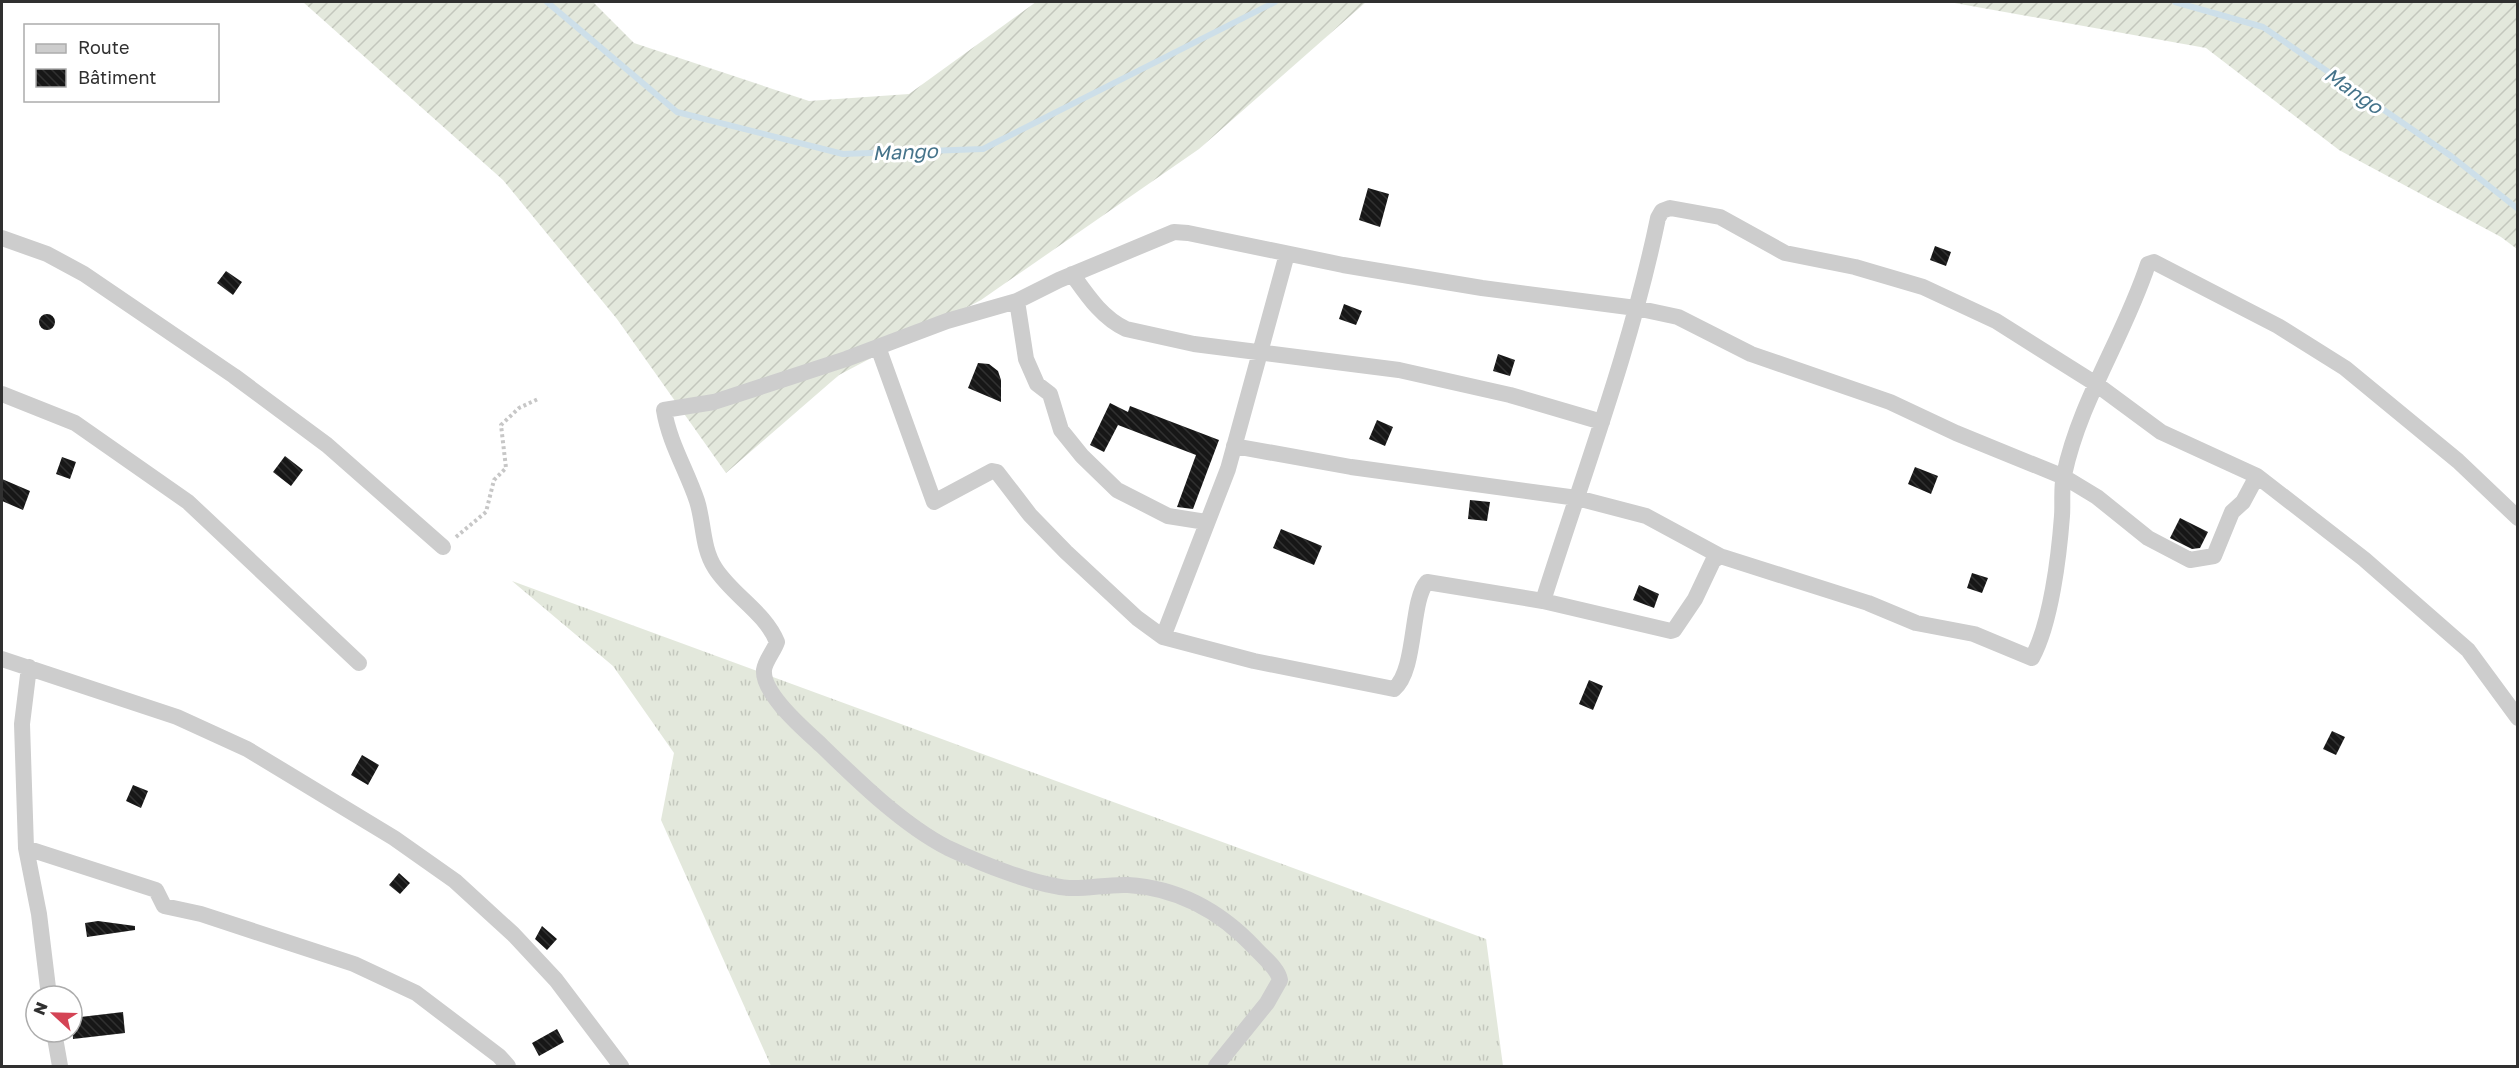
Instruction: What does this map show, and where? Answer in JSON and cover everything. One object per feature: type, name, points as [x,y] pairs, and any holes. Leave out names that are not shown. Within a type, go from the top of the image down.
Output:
[{"type":"street","points":[[1543,601],[1602,422],[1636,308],[1658,218],[1662,211],[1670,208],[1720,217],[1785,253],[1855,267],[1923,287],[1996,321],[2096,384],[2161,432],[2257,476],[2364,559],[2468,650],[2517,717]]},
{"type":"street","points":[[1216,1066],[1267,1003],[1280,980],[1277,972],[1245,938],[1189,898],[1150,887],[1127,885],[1069,888],[1037,881],[947,847],[902,816],[844,768],[792,718],[766,681],[764,670],[777,642],[767,625],[738,597],[714,567],[707,550],[697,502],[681,465],[664,410],[714,402],[878,347],[947,321],[1017,301],[1072,274],[1174,232],[1482,288],[1636,308],[1678,317],[1751,354],[1890,402],[1956,433],[2064,477],[2097,496],[2148,538],[2190,560],[2214,556],[2232,512],[2243,502],[2257,476]]},
{"type":"street","points":[[2,238],[47,254],[84,274],[197,350],[327,445],[443,547]]},
{"type":"street","points":[[1163,636],[1234,446],[1287,254]]},
{"type":"street","points":[[1234,446],[1340,465],[1576,498],[1646,516],[1720,556],[1868,603],[1916,624],[1974,634],[2032,658],[2041,633],[2059,547],[2064,477],[2085,403],[2123,331],[2148,264],[2154,262],[2288,331],[2345,368],[2458,461],[2517,518]]},
{"type":"street","points":[[1072,274],[1094,303],[1116,324],[1126,329],[1194,344],[1326,359],[1446,379],[1602,422]]},
{"type":"street","points":[[1017,301],[1026,359],[1037,384],[1050,394],[1061,430],[1082,456],[1117,490],[1168,516],[1206,522]]},
{"type":"street","points":[[878,347],[931,499],[939,501],[992,471],[997,472],[1030,515],[1137,618],[1163,636],[1254,662],[1394,689],[1399,685],[1407,663],[1427,582],[1543,601],[1671,631],[1695,599],[1713,561],[1720,556]]},
{"type":"street","points":[[2,394],[75,423],[188,502],[359,663]]},
{"type":"street","points":[[2,660],[177,717],[237,744],[320,791],[394,838],[456,881],[513,934],[556,980],[621,1066]]},
{"type":"street","points":[[29,667],[22,724],[26,848],[39,914],[47,984]]},
{"type":"street","points":[[26,848],[156,890],[164,906],[201,914],[354,964],[416,993],[499,1056],[508,1066]]},
{"type":"street","points":[[56,1044],[60,1066]]},
{"type":"path","points":[[443,547],[486,512],[494,480],[506,468],[501,425],[519,408],[538,399]]},
{"type":"green space","points":[[303,2],[593,2],[634,43],[809,101],[909,94],[1036,2],[1366,2],[1199,149],[981,300],[839,375],[726,473],[617,319],[503,180]]},
{"type":"green space","points":[[1949,2],[2517,2],[2517,249],[2501,237],[2339,150],[2206,48]]},
{"type":"green space","points":[[512,581],[1486,939],[1503,1066],[771,1066],[661,820],[674,753],[613,666]]},
{"type":"building","points":[[1368,188],[1389,194],[1380,227],[1359,220]]},
{"type":"building","points":[[1935,246],[1951,252],[1946,266],[1930,260]]},
{"type":"building","points":[[226,271],[242,282],[233,295],[217,283]]},
{"type":"building","points":[[1344,304],[1362,311],[1356,325],[1339,319]]},
{"type":"building","points":[[47,314],[53,316],[55,322],[53,328],[47,330],[41,328],[39,322],[41,316]]},
{"type":"building","points":[[1498,354],[1515,360],[1510,376],[1493,371]]},
{"type":"building","points":[[978,363],[989,364],[998,371],[1001,380],[1001,402],[968,388]]},
{"type":"building","points":[[1110,403],[1128,412],[1130,406],[1219,440],[1193,509],[1177,507],[1196,455],[1118,425],[1104,452],[1090,445]]},
{"type":"building","points":[[1377,420],[1393,427],[1385,446],[1369,439]]},
{"type":"building","points":[[285,456],[303,470],[291,486],[273,472]]},
{"type":"building","points":[[62,457],[76,462],[70,479],[56,474]]},
{"type":"building","points":[[1915,467],[1938,476],[1931,494],[1908,484]]},
{"type":"building","points":[[2,479],[30,491],[23,510],[2,501]]},
{"type":"building","points":[[1470,500],[1490,502],[1487,521],[1468,519]]},
{"type":"building","points":[[2180,518],[2208,532],[2200,548],[2192,549],[2170,538]]},
{"type":"building","points":[[1281,529],[1322,546],[1314,565],[1273,548]]},
{"type":"building","points":[[1972,573],[1988,578],[1982,593],[1967,588]]},
{"type":"building","points":[[1639,585],[1659,594],[1654,608],[1633,600]]},
{"type":"building","points":[[1589,680],[1603,686],[1593,710],[1579,704]]},
{"type":"building","points":[[2332,731],[2345,737],[2336,755],[2323,749]]},
{"type":"building","points":[[362,755],[379,765],[368,785],[351,775]]},
{"type":"building","points":[[133,785],[148,791],[141,808],[126,801]]},
{"type":"building","points":[[399,873],[410,883],[400,894],[389,885]]},
{"type":"building","points":[[98,921],[135,926],[135,930],[87,937],[85,923]]},
{"type":"building","points":[[542,926],[557,939],[547,950],[535,939]]},
{"type":"building","points":[[123,1012],[125,1033],[84,1038],[84,1017]]},
{"type":"building","points":[[557,1029],[564,1042],[539,1056],[532,1043]]},
{"type":"waterway","name":"Mango","points":[[547,2],[677,112],[843,154],[983,149],[1275,2]]},
{"type":"waterway","name":"Mango","points":[[2175,2],[2263,27],[2451,156],[2518,209]]}]
